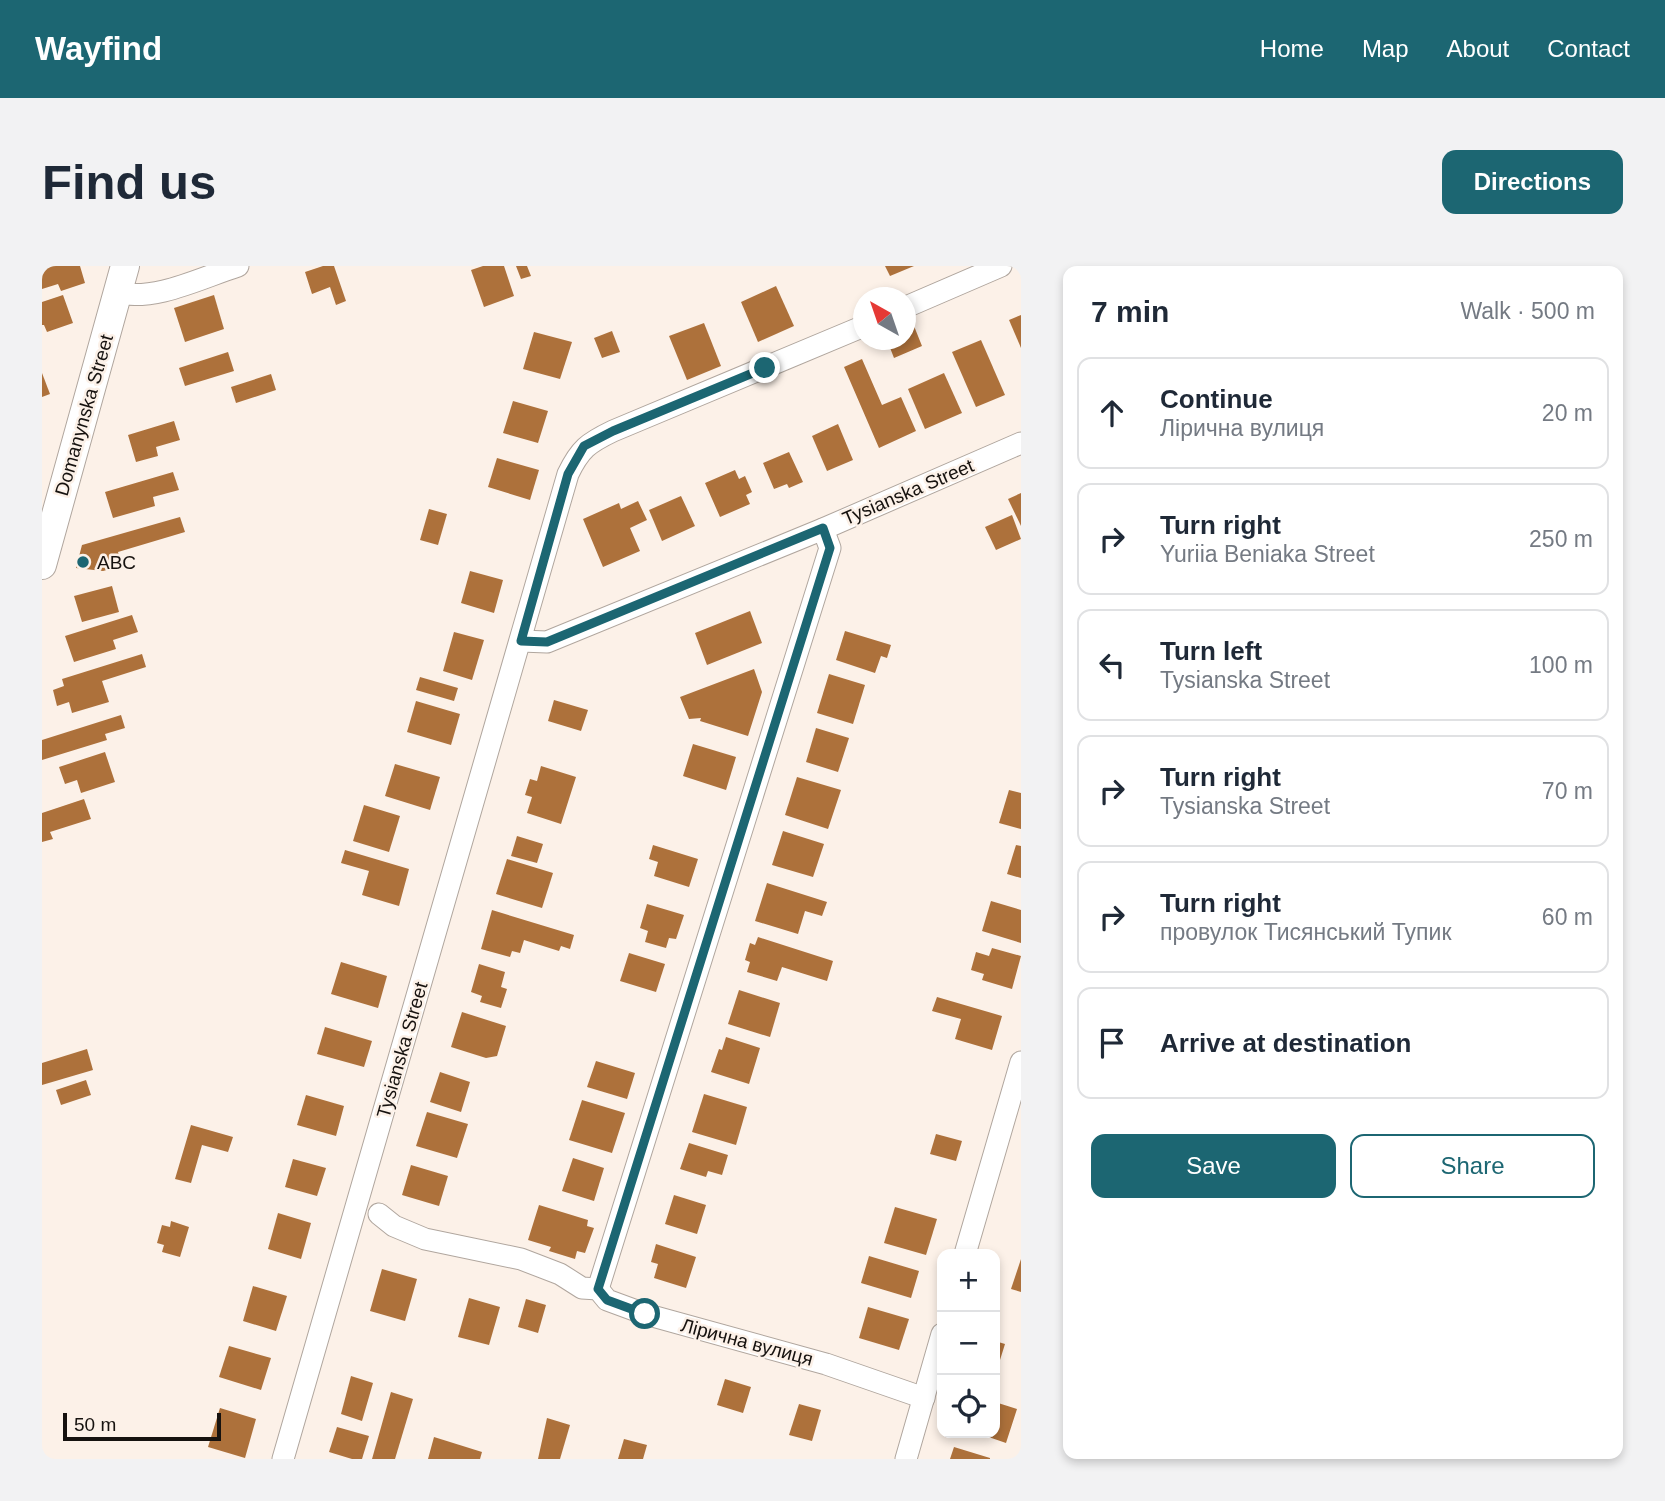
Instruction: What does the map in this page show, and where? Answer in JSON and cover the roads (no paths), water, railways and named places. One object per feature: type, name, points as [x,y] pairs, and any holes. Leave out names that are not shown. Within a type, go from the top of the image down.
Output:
[{"type":"main road","name":"Domanynska Street","points":[[42,565],[122,279]]},
{"type":"street","points":[[122,279],[132,296],[149,295],[238,266]]},
{"type":"street","points":[[916,302],[1001,266]]},
{"type":"street","name":"Tysianska Street","points":[[283,1459],[568,474],[576,458],[584,446],[593,441],[853,330]]},
{"type":"street","name":"Tysianska Street","points":[[521,641],[547,642],[1021,443]]},
{"type":"street","points":[[598,1289],[830,548],[823,528]]},
{"type":"street","points":[[966,1249],[1021,1062]]},
{"type":"street","name":"Лірична вулиця","points":[[379,1214],[394,1226],[425,1239],[521,1259],[560,1274],[582,1288],[598,1289],[607,1300],[645,1314],[826,1364],[924,1398]]},
{"type":"street","points":[[906,1459],[937,1352]]},
{"type":"place","name":"ABC","points":[[83,562]]}]
